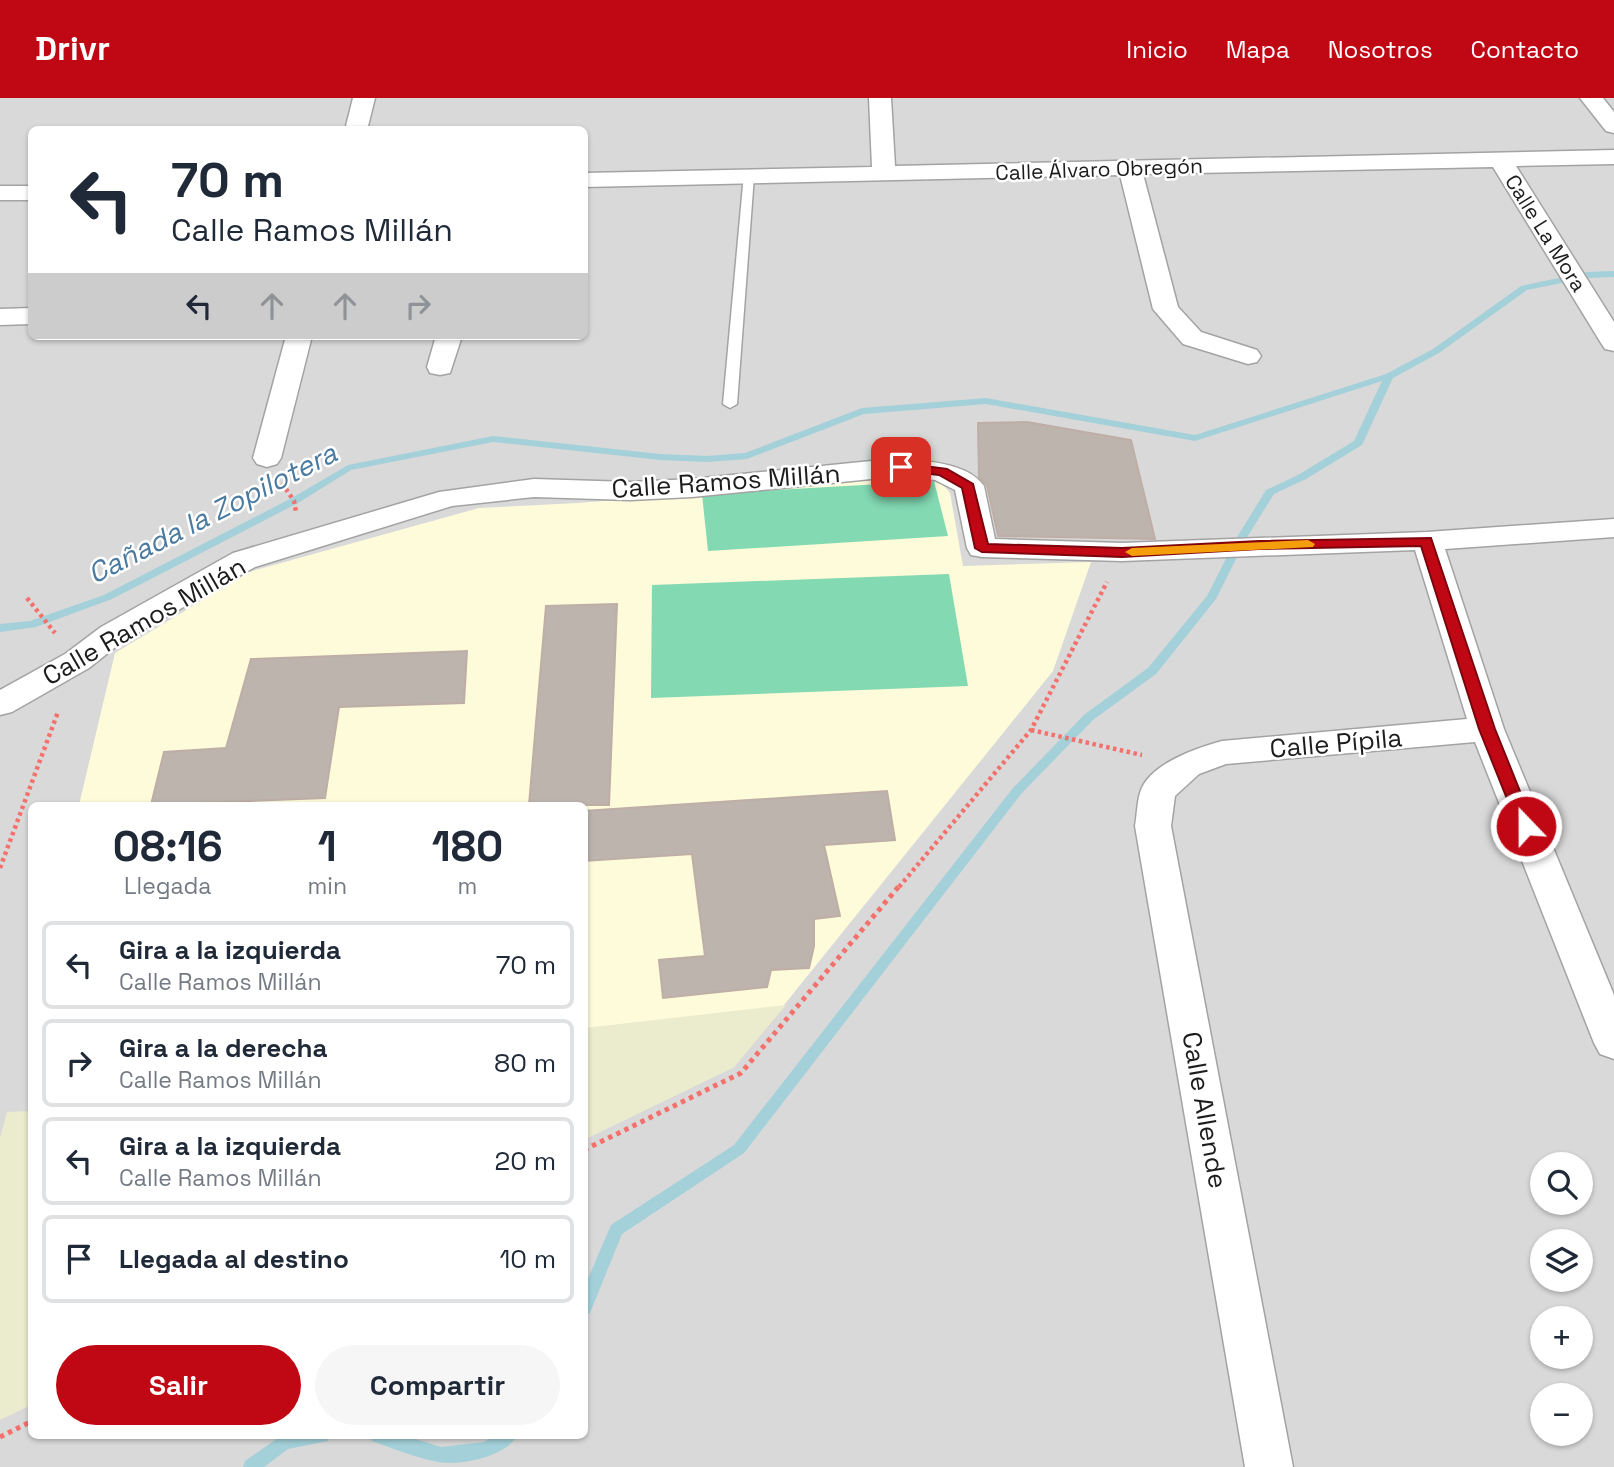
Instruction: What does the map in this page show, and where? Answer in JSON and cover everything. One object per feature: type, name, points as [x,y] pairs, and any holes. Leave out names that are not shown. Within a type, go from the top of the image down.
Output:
[{"type":"street","points":[[357,126],[365,98]]},
{"type":"street","points":[[880,98],[884,175]]},
{"type":"street","points":[[1591,98],[1614,126]]},
{"type":"street","name":"Calle Álvaro Obregón","points":[[588,180],[1614,157]]},
{"type":"street","name":"Calle La Mora","points":[[1500,159],[1614,343]]},
{"type":"street","points":[[1130,169],[1166,309],[1192,338],[1248,356]]},
{"type":"street","points":[[0,193],[28,193]]},
{"type":"street","points":[[0,317],[28,316]]},
{"type":"street","points":[[267,458],[298,340]]},
{"type":"street","points":[[440,367],[448,340]]},
{"type":"street","name":"Calle Ramos Millán","points":[[0,705],[77,661],[112,634],[244,560],[449,498],[534,488],[630,491],[692,488],[901,467],[942,471],[968,486],[982,548],[1122,552],[1427,541],[1614,528]]},
{"type":"street","points":[[1427,541],[1487,729],[1614,1043]]},
{"type":"street","name":"Calle Pípila","points":[[1187,766],[1222,753],[1487,729]]},
{"type":"street","name":"Calle Allende","points":[[1187,766],[1158,791],[1153,826],[1269,1467]]},
{"type":"lane","points":[[730,404],[748,176]]},
{"type":"path","points":[[267,458],[294,501],[303,541]]},
{"type":"path","points":[[588,1148],[741,1073],[1031,730],[1122,552]]},
{"type":"path","points":[[0,868],[77,661],[27,598]]},
{"type":"path","points":[[1031,730],[1187,766]]},
{"type":"path","points":[[0,1437],[28,1423]]},
{"type":"shaded area","points":[[0,98],[1614,98],[1614,1467],[0,1467]]},
{"type":"shaded area","points":[[918,475],[936,477],[950,493],[963,566],[1091,562],[1053,671],[734,1067],[588,1138],[588,802],[80,802],[115,653],[249,572],[479,508],[578,503]]},
{"type":"green space","points":[[934,481],[948,536],[708,551],[702,494]]},
{"type":"green space","points":[[949,574],[968,686],[651,698],[652,585]]},
{"type":"green space","points":[[786,1005],[734,1067],[588,1138],[588,1028]]},
{"type":"green space","points":[[28,1111],[28,1406],[0,1420],[0,1138],[7,1112]]},
{"type":"building","points":[[1027,422],[1131,440],[1155,539],[998,536],[987,485],[979,477],[978,423]]},
{"type":"building","points":[[617,604],[609,805],[588,805],[588,802],[529,802],[546,606]]},
{"type":"building","points":[[467,651],[464,703],[339,707],[325,798],[152,802],[164,752],[226,748],[251,659]]},
{"type":"building","points":[[887,791],[895,840],[824,845],[840,916],[814,919],[814,946],[809,968],[771,970],[767,987],[663,998],[659,960],[705,956],[692,854],[588,861],[588,811]]},
{"type":"waterway","name":"Cañada la Zopilotera","points":[[1389,376],[1436,351],[1524,288],[1587,275],[1614,274]]},
{"type":"waterway","name":"Cañada la Zopilotera","points":[[0,628],[32,624],[108,597],[294,501],[348,468],[493,439],[660,457],[707,459],[747,456],[862,411],[986,401],[1195,438],[1389,376]]},
{"type":"waterway","points":[[588,1298],[616,1230],[739,1149],[1017,791],[1089,717],[1152,671],[1212,597],[1241,539],[1270,492],[1302,477],[1358,443],[1389,376]]},
{"type":"waterway","points":[[251,1467],[284,1442],[300,1439]]},
{"type":"waterway","points":[[391,1439],[441,1455],[487,1450],[503,1439]]},
{"type":"slow traffic","points":[[1132,552],[1308,544]]},
{"type":"route","points":[[901,467],[942,471],[968,486],[982,548],[1122,552],[1427,541],[1487,729],[1526,826]]}]
